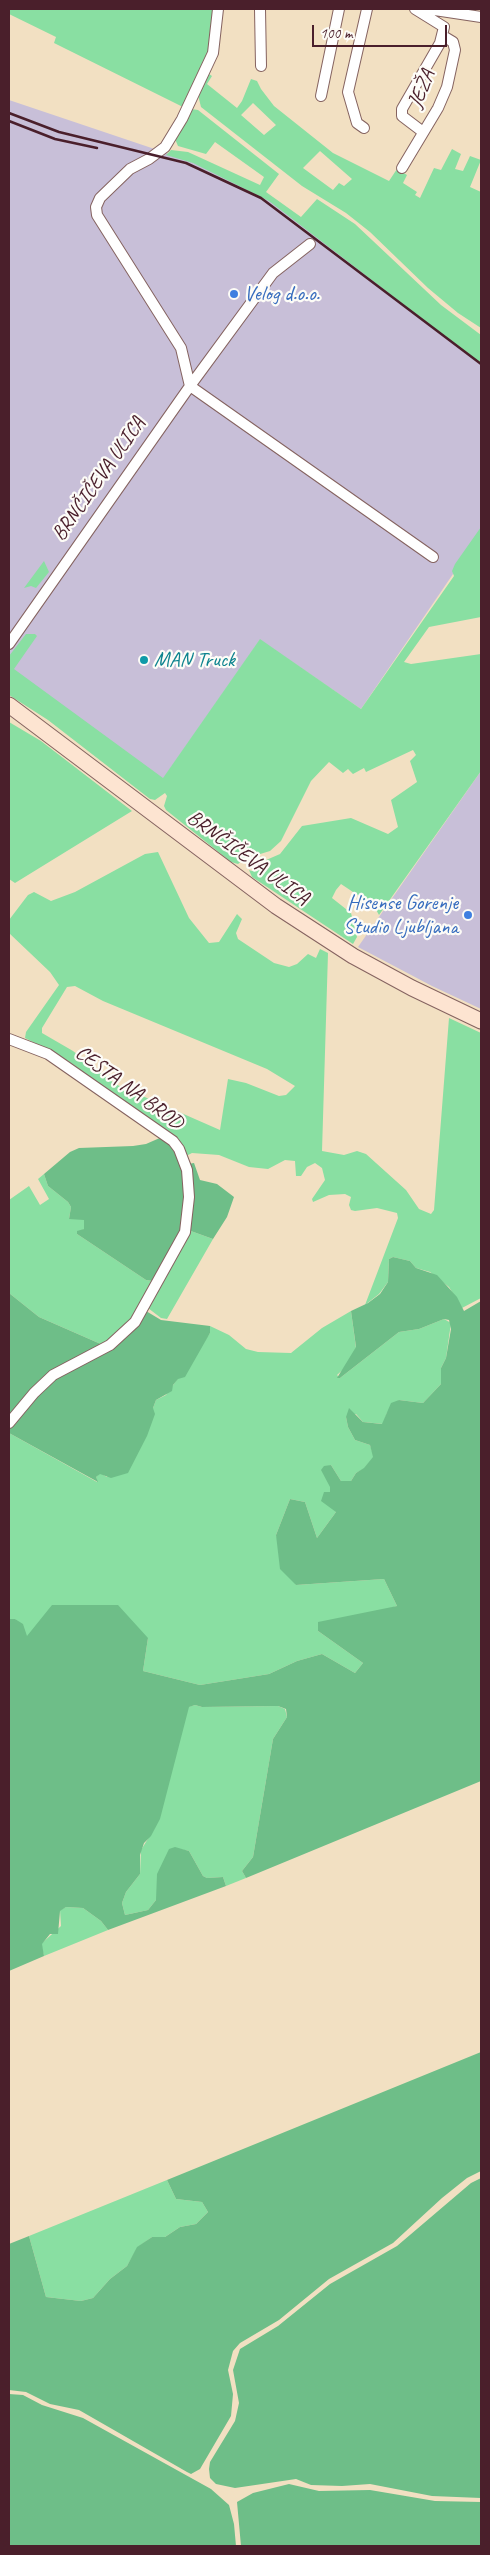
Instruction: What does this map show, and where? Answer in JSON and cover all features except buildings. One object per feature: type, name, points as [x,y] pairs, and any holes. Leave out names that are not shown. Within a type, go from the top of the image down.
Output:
[{"type":"street","points":[[218,9],[216,39],[208,68],[182,119],[165,147],[130,169],[100,198],[96,208],[97,215],[181,348],[190,386],[433,557]]},
{"type":"street","points":[[260,9],[261,66]]},
{"type":"street","points":[[321,96],[339,9]]},
{"type":"street","points":[[364,128],[356,123],[348,92],[367,9]]},
{"type":"street","name":"JEŽA","points":[[402,168],[443,98],[454,56],[454,42],[415,9]]},
{"type":"street","points":[[428,9],[481,17]]},
{"type":"street","points":[[443,31],[464,15]]},
{"type":"street","name":"JEŽA","points":[[423,132],[402,116],[402,109],[443,31]]},
{"type":"street","name":"BRNČIČEVA ULICA","points":[[9,644],[190,386],[273,273],[310,244]]},
{"type":"street","name":"BRNČIČEVA ULICA","points":[[9,705],[276,906],[353,956],[480,1018]]},
{"type":"street","name":"CESTA NA BROD","points":[[9,1039],[32,1046],[54,1057],[173,1141],[180,1150],[187,1170],[189,1197],[185,1232],[131,1326],[110,1345],[53,1375],[34,1392],[9,1423]]},
{"type":"shaded area","points":[[9,100],[211,168],[260,191],[481,360],[481,533],[361,709],[260,640],[163,779],[9,688]]},
{"type":"shaded area","points":[[481,771],[481,1009],[432,986],[358,947]]},
{"type":"green space","points":[[9,9],[216,9],[212,43],[185,108],[54,43],[56,37],[9,14]]},
{"type":"green space","points":[[209,74],[212,76],[207,84],[237,108],[251,79],[257,81],[274,106],[333,153],[389,181],[397,169],[407,175],[403,183],[417,192],[415,195],[420,198],[434,168],[441,170],[452,149],[461,154],[455,169],[463,171],[470,156],[481,160],[470,187],[481,192],[481,328],[458,313],[428,288],[370,232],[346,213],[302,186],[201,107],[198,95]],"holes":[[[253,103],[276,125],[264,135],[241,115]],[[320,151],[352,179],[344,186],[339,183],[333,190],[303,168]]]},
{"type":"green space","points":[[191,109],[198,110],[279,174],[266,192],[301,217],[317,199],[355,224],[441,305],[481,335],[481,364],[269,201],[193,163],[166,155],[171,150],[188,152],[260,185],[264,177],[215,142],[206,154],[178,146],[175,139]]},
{"type":"green space","points":[[481,527],[481,617],[429,627],[404,662],[411,664],[481,654],[481,771],[379,915],[374,906],[341,884],[336,890],[332,898],[351,913],[357,937],[353,944],[252,877],[249,870],[252,871],[257,867],[257,864],[280,854],[302,826],[351,818],[388,834],[398,827],[391,800],[417,782],[410,761],[416,755],[413,750],[366,772],[364,768],[353,774],[348,769],[343,773],[329,762],[311,781],[281,841],[270,851],[257,855],[252,853],[238,864],[231,862],[166,810],[164,806],[167,796],[165,793],[155,800],[150,799],[48,720],[9,695],[9,656],[26,634],[35,634],[37,636],[14,669],[163,778],[260,639],[361,709],[454,576],[452,571],[455,564]]},
{"type":"green space","points":[[44,561],[49,572],[36,588],[31,586],[24,588]]},
{"type":"green space","points":[[9,722],[41,741],[132,811],[15,883],[9,879]]},
{"type":"green space","points":[[158,852],[189,918],[209,943],[219,942],[237,914],[242,919],[236,933],[238,939],[274,963],[289,967],[297,964],[308,954],[316,958],[320,949],[328,953],[322,1151],[344,1155],[357,1151],[366,1154],[406,1190],[419,1209],[431,1214],[434,1210],[449,1018],[481,1033],[481,1298],[462,1308],[449,1287],[430,1272],[416,1268],[410,1261],[393,1257],[389,1259],[388,1282],[379,1294],[365,1305],[398,1218],[397,1213],[377,1208],[351,1210],[349,1205],[351,1197],[345,1194],[329,1195],[313,1202],[312,1199],[325,1180],[322,1168],[315,1163],[307,1167],[301,1176],[296,1176],[295,1161],[285,1160],[268,1169],[249,1167],[219,1155],[192,1153],[186,1156],[75,1066],[25,1038],[26,1032],[59,985],[50,972],[9,933],[9,920],[28,895],[34,892],[51,901],[75,892],[145,854]],"holes":[[[75,986],[103,1001],[267,1069],[295,1086],[286,1095],[279,1096],[246,1083],[228,1079],[220,1130],[115,1084],[73,1051],[42,1033],[42,1028],[67,987]]]},
{"type":"green space","points":[[162,1137],[168,1140],[183,1164],[187,1205],[181,1233],[153,1281],[146,1280],[77,1234],[77,1231],[84,1229],[84,1220],[69,1219],[71,1207],[68,1202],[48,1186],[44,1174],[70,1152],[79,1148],[133,1146],[146,1144]]},
{"type":"green space","points":[[194,1163],[200,1180],[217,1184],[234,1197],[227,1217],[213,1239],[188,1230],[188,1164]]},
{"type":"green space","points":[[44,1174],[48,1186],[68,1202],[71,1207],[69,1219],[84,1219],[84,1229],[77,1234],[146,1280],[153,1281],[135,1315],[103,1345],[39,1317],[9,1293],[9,1200],[29,1186],[40,1205],[49,1199],[38,1179]]},
{"type":"green space","points":[[188,1230],[213,1239],[167,1319],[161,1318],[148,1308]]},
{"type":"green space","points":[[393,1257],[410,1261],[416,1268],[437,1275],[457,1297],[464,1311],[481,1301],[481,1781],[246,1878],[242,1871],[253,1857],[273,1739],[287,1717],[286,1709],[278,1706],[202,1707],[195,1705],[189,1707],[160,1819],[151,1836],[144,1843],[140,1855],[140,1874],[126,1892],[122,1903],[125,1915],[148,1910],[156,1900],[157,1874],[169,1849],[175,1847],[189,1851],[203,1876],[207,1878],[223,1877],[226,1886],[108,1930],[101,1921],[83,1908],[66,1907],[60,1911],[58,1934],[50,1934],[42,1944],[44,1956],[9,1971],[9,1619],[15,1619],[23,1624],[27,1636],[52,1605],[118,1605],[148,1638],[143,1671],[200,1685],[269,1674],[297,1661],[322,1654],[355,1673],[363,1663],[318,1631],[318,1622],[397,1606],[384,1579],[296,1585],[280,1569],[276,1535],[290,1499],[305,1502],[317,1538],[336,1512],[321,1501],[324,1492],[330,1492],[330,1487],[321,1470],[324,1466],[331,1465],[341,1481],[351,1481],[356,1473],[364,1468],[373,1457],[370,1445],[355,1440],[348,1427],[346,1417],[349,1408],[363,1422],[382,1424],[391,1403],[399,1400],[423,1403],[441,1384],[441,1368],[446,1358],[451,1329],[449,1320],[444,1319],[419,1329],[399,1332],[340,1378],[337,1378],[356,1347],[351,1311],[368,1303],[380,1294],[388,1282],[389,1259]]},
{"type":"green space","points":[[9,1293],[39,1317],[103,1345],[61,1366],[9,1418]]},
{"type":"green space","points":[[146,1311],[161,1320],[210,1326],[210,1333],[185,1377],[178,1379],[173,1385],[172,1391],[156,1400],[153,1408],[155,1414],[147,1436],[128,1473],[111,1478],[100,1474],[96,1477],[98,1482],[9,1433],[9,1429],[35,1397],[55,1377],[94,1359],[127,1337]]},
{"type":"green space","points":[[351,1311],[356,1348],[347,1366],[337,1375],[340,1378],[399,1332],[419,1329],[444,1319],[451,1323],[446,1358],[441,1368],[441,1384],[423,1403],[399,1400],[387,1413],[383,1424],[363,1422],[356,1414],[346,1417],[348,1427],[355,1440],[370,1445],[374,1457],[364,1469],[356,1473],[351,1481],[341,1481],[331,1465],[322,1470],[331,1487],[336,1512],[317,1538],[305,1502],[290,1499],[276,1535],[296,1585],[384,1579],[397,1606],[318,1631],[363,1663],[355,1673],[322,1654],[297,1661],[269,1674],[200,1685],[143,1671],[148,1638],[26,1636],[15,1619],[9,1619],[9,1433],[97,1482],[96,1477],[100,1473],[107,1477],[153,1408],[156,1400],[166,1395],[210,1333],[210,1326],[229,1335],[246,1349],[258,1352],[291,1353],[322,1328]]},
{"type":"green space","points":[[195,1705],[202,1707],[278,1706],[285,1709],[287,1717],[273,1739],[253,1857],[242,1871],[246,1878],[226,1886],[223,1877],[207,1878],[203,1876],[189,1851],[179,1849],[156,1900],[148,1910],[125,1915],[122,1903],[126,1892],[140,1874],[141,1850],[154,1829],[186,1712],[188,1707]]},
{"type":"green space","points":[[66,1907],[83,1908],[101,1921],[108,1930],[44,1956],[41,1944],[61,1926],[60,1910]]},
{"type":"green space","points":[[481,2052],[481,2171],[467,2178],[442,2198],[393,2243],[329,2279],[279,2320],[240,2343],[233,2351],[228,2370],[233,2394],[231,2416],[200,2469],[191,2474],[79,2410],[50,2404],[26,2392],[9,2390],[9,2244],[29,2236],[46,2297],[81,2301],[93,2298],[110,2279],[127,2266],[137,2247],[152,2237],[165,2237],[180,2227],[196,2224],[208,2212],[202,2202],[176,2199],[167,2180]]},
{"type":"green space","points":[[481,2178],[481,2498],[432,2496],[370,2484],[342,2486],[311,2485],[296,2479],[235,2488],[216,2484],[210,2478],[210,2462],[235,2421],[239,2403],[233,2370],[240,2349],[278,2326],[330,2284],[397,2246],[471,2183]]},
{"type":"green space","points":[[167,2180],[176,2199],[202,2202],[208,2212],[196,2224],[180,2227],[165,2237],[152,2237],[138,2247],[127,2266],[110,2279],[93,2298],[81,2301],[46,2297],[29,2236]]},
{"type":"green space","points":[[9,2394],[23,2395],[42,2405],[83,2418],[211,2489],[229,2505],[234,2524],[236,2546],[9,2546]]},
{"type":"green space","points":[[289,2484],[319,2491],[370,2490],[435,2501],[481,2502],[481,2546],[241,2546],[237,2502],[253,2493]]},
{"type":"railway","points":[[9,113],[59,132],[186,163],[261,198],[481,364]]},
{"type":"railway","points":[[9,121],[55,139],[97,148]]},
{"type":"place","name":"Velog d.o.o.","points":[[234,294]]},
{"type":"place","name":"MAN Truck","points":[[144,660]]},
{"type":"place","name":"Hisense Gorenje Studio Ljubljana","points":[[468,915]]}]
